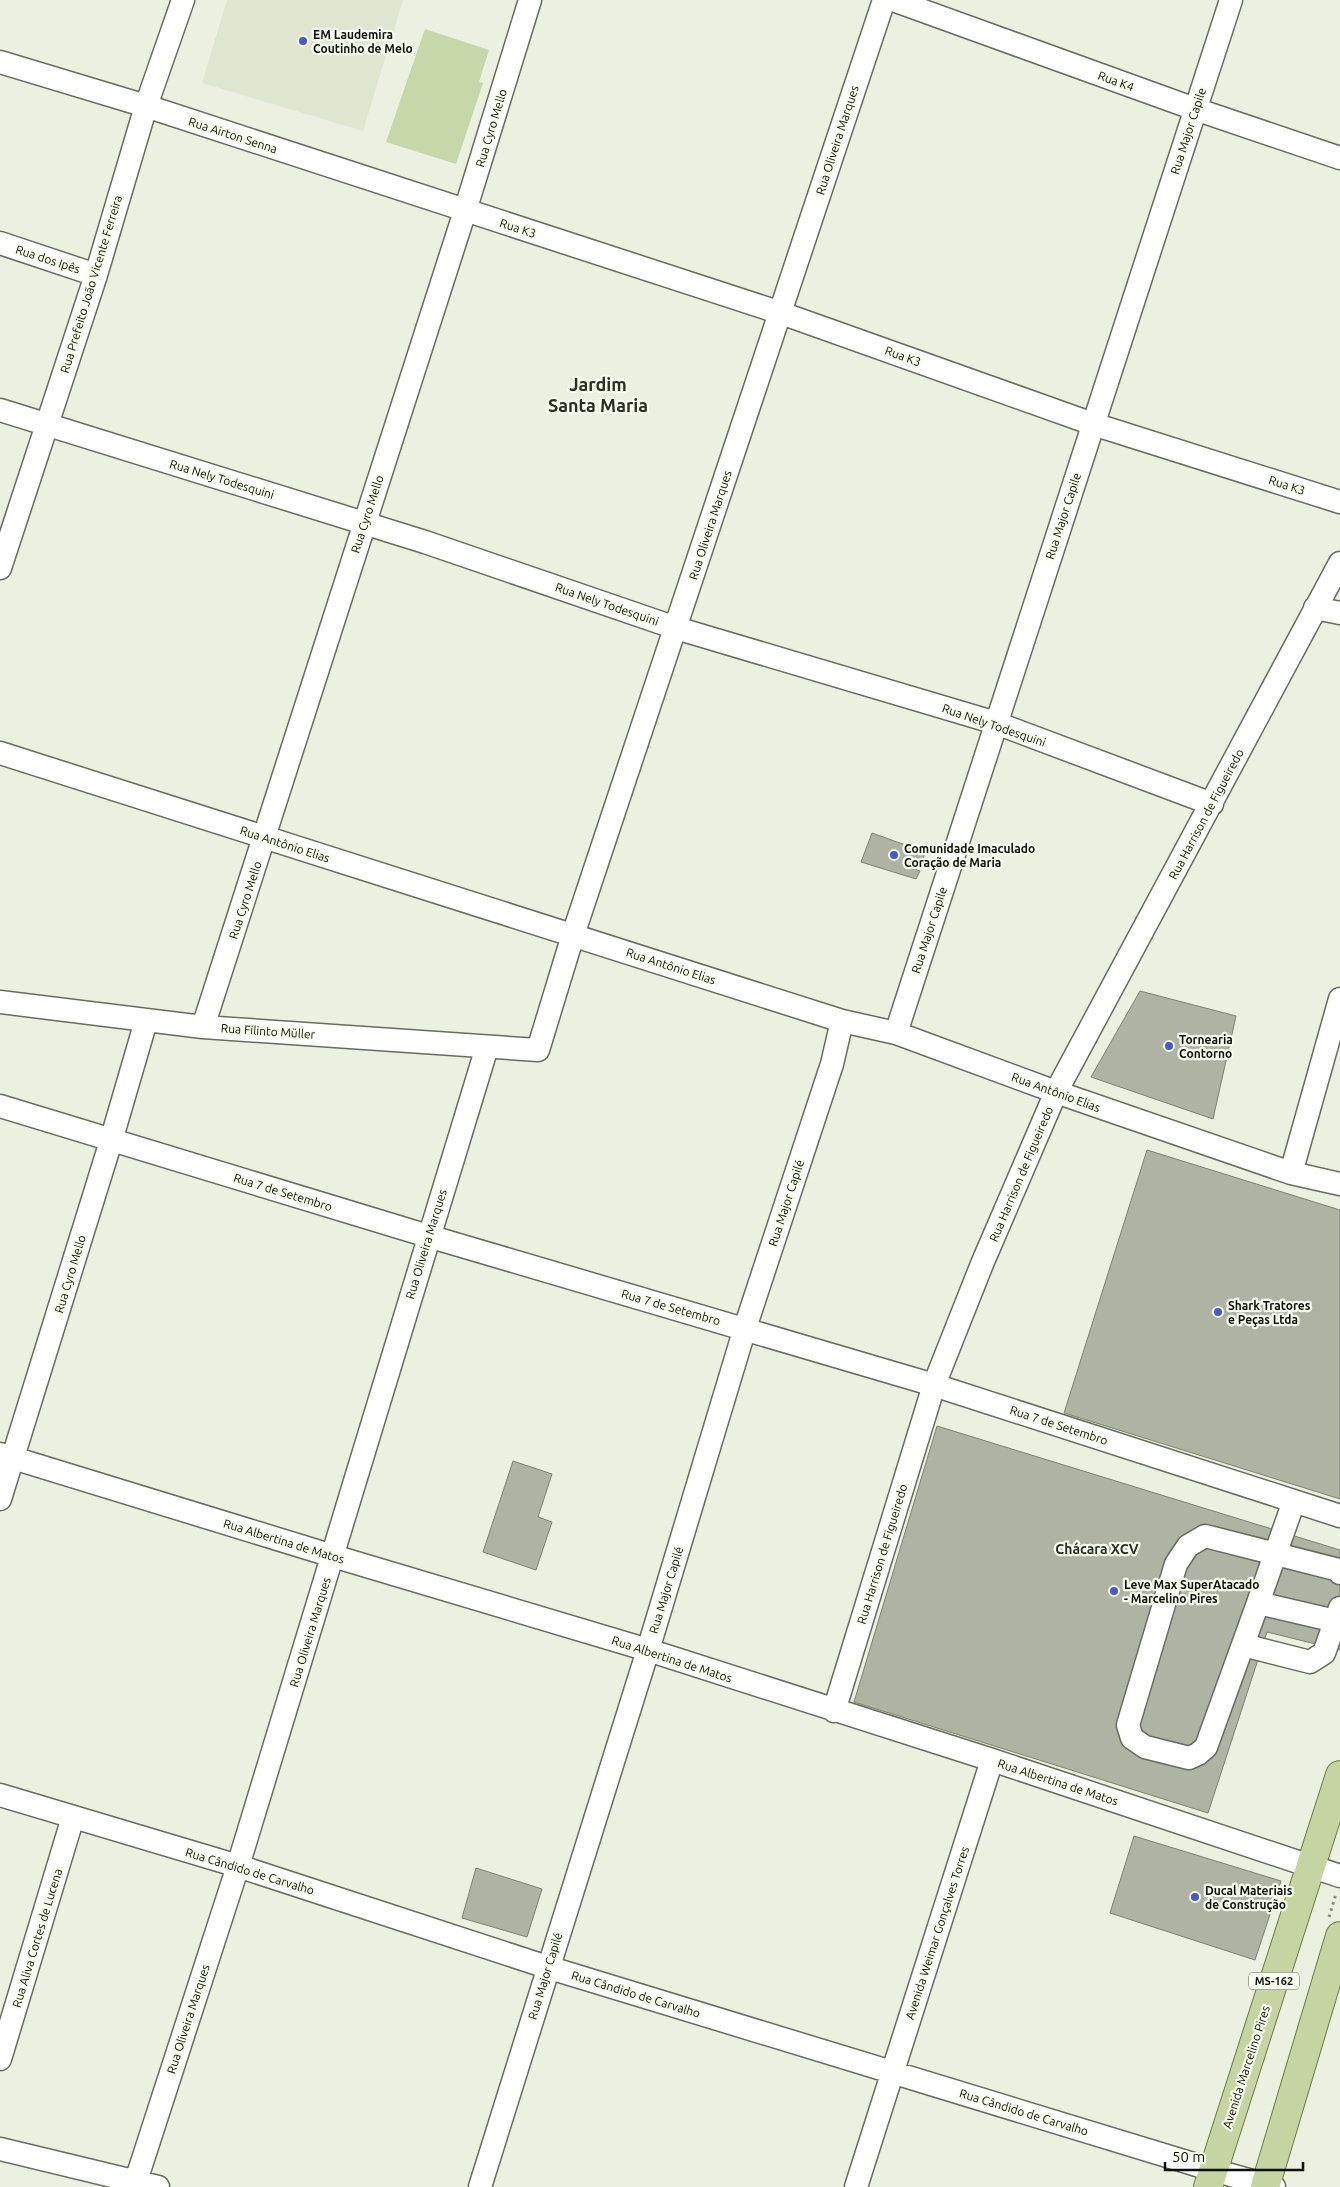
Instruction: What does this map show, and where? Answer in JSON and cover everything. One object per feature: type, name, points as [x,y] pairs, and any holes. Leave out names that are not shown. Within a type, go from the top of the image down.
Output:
[{"type":"main road","name":"Avenida Marcelino Pires","points":[[1210,2179],[1340,1775]]},
{"type":"main road","points":[[1268,2186],[1340,1936]]},
{"type":"street","name":"Rua Prefeito João Vicente Ferreira","points":[[0,568],[96,275],[146,106],[183,0]]},
{"type":"street","name":"Rua Cyro Mello","points":[[203,1027],[465,211],[530,0]]},
{"type":"street","name":"Rua Oliveira Marques","points":[[538,1050],[573,935],[884,0]]},
{"type":"street","name":"Rua K4","points":[[893,0],[1195,110],[1340,158]]},
{"type":"street","name":"Rua Major Capile","points":[[896,1033],[1231,0]]},
{"type":"street","name":"Rua Airton Senna","points":[[0,62],[146,106],[465,211]]},
{"type":"street","name":"Rua K3","points":[[465,211],[780,313],[1093,424],[1340,502]]},
{"type":"street","name":"Rua dos Ipês","points":[[0,243],[96,275]]},
{"type":"street","name":"Rua Nely Todesquini","points":[[0,410],[364,522],[676,628],[996,723],[1212,804]]},
{"type":"street","name":"Rua Harrison de Figueiredo","points":[[834,1711],[934,1385],[982,1264],[1056,1092],[1340,564]]},
{"type":"street","points":[[1315,608],[1340,613]]},
{"type":"street","name":"Rua Antônio Elias","points":[[0,753],[842,1022],[896,1033],[1056,1092],[1291,1173],[1340,1184]]},
{"type":"street","points":[[1291,1173],[1340,999]]},
{"type":"street","name":"Rua Filinto Müller","points":[[0,1002],[203,1027],[538,1050]]},
{"type":"street","name":"Rua Cyro Mello","points":[[0,1499],[6,1456],[111,1141],[146,1021]]},
{"type":"street","name":"Rua Major Capilé","points":[[480,2187],[547,1967],[648,1650],[745,1328],[832,1064],[842,1022]]},
{"type":"street","name":"Rua Oliveira Marques","points":[[135,2184],[238,1866],[487,1047]]},
{"type":"street","name":"Rua 7 de Setembro","points":[[0,1106],[428,1236],[934,1385],[1340,1516]]},
{"type":"street","name":"Rua Albertina de Matos","points":[[6,1456],[648,1650],[992,1760],[1340,1876]]},
{"type":"street","points":[[1294,1501],[1275,1554],[1243,1645],[1206,1747],[1198,1754],[1189,1758],[1145,1747],[1132,1738],[1128,1725],[1176,1564],[1188,1546],[1205,1536],[1275,1554],[1339,1570],[1340,1573]]},
{"type":"street","points":[[1243,1645],[1310,1662],[1324,1653],[1339,1617],[1258,1603]]},
{"type":"street","name":"Avenida Weimar Gonçalves Torres","points":[[856,2187],[992,1760]]},
{"type":"street","name":"Rua Cândido de Carvalho","points":[[0,1795],[238,1866],[547,1967],[893,2071],[1210,2179],[1268,2186]]},
{"type":"street","name":"Rua Aliva Cortes de Lucena","points":[[0,2059],[73,1817]]},
{"type":"street","points":[[0,2149],[135,2184],[158,2187]]},
{"type":"shaded area","name":"EM Laudemira Coutinho de Melo","points":[[227,0],[403,0],[363,131],[202,83]]},
{"type":"green space","points":[[425,29],[489,50],[479,82],[483,83],[456,164],[386,142]]},
{"type":"building","name":"Comunidade Imaculado Coração de Maria","points":[[872,833],[925,852],[923,860],[916,858],[912,868],[920,871],[916,879],[861,862]]},
{"type":"building","name":"Tornearia Contorno","points":[[1140,991],[1236,1016],[1213,1119],[1091,1077]]},
{"type":"building","name":"Shark Tratores e Peças Ltda","points":[[1147,1150],[1340,1210],[1340,1499],[1064,1413]]},
{"type":"building","name":"Leve Max SuperAtacado - Marcelino Pires","points":[[937,1426],[1340,1550],[1340,1650],[1267,1632],[1208,1813],[854,1702]]},
{"type":"building","points":[[513,1461],[552,1474],[538,1517],[552,1522],[536,1570],[483,1552]]},
{"type":"building","name":"Ducal Materiais de Construção","points":[[1134,1836],[1281,1881],[1255,1960],[1110,1913]]},
{"type":"building","points":[[476,1868],[542,1889],[527,1937],[462,1918]]},
{"type":"place","name":"EM Laudemira Coutinho de Melo","points":[[303,41]]},
{"type":"place","name":"Comunidade Imaculado Coração de Maria","points":[[894,855]]},
{"type":"place","name":"Tornearia Contorno","points":[[1169,1046]]},
{"type":"place","name":"Shark Tratores e Peças Ltda","points":[[1218,1312]]},
{"type":"place","name":"Leve Max SuperAtacado - Marcelino Pires","points":[[1114,1591]]},
{"type":"place","name":"Ducal Materiais de Construção","points":[[1195,1897]]},
{"type":"district","name":"Jardim Santa Maria","points":[[598,394]]},
{"type":"district","name":"Chácara XCV","points":[[1097,1549]]}]
